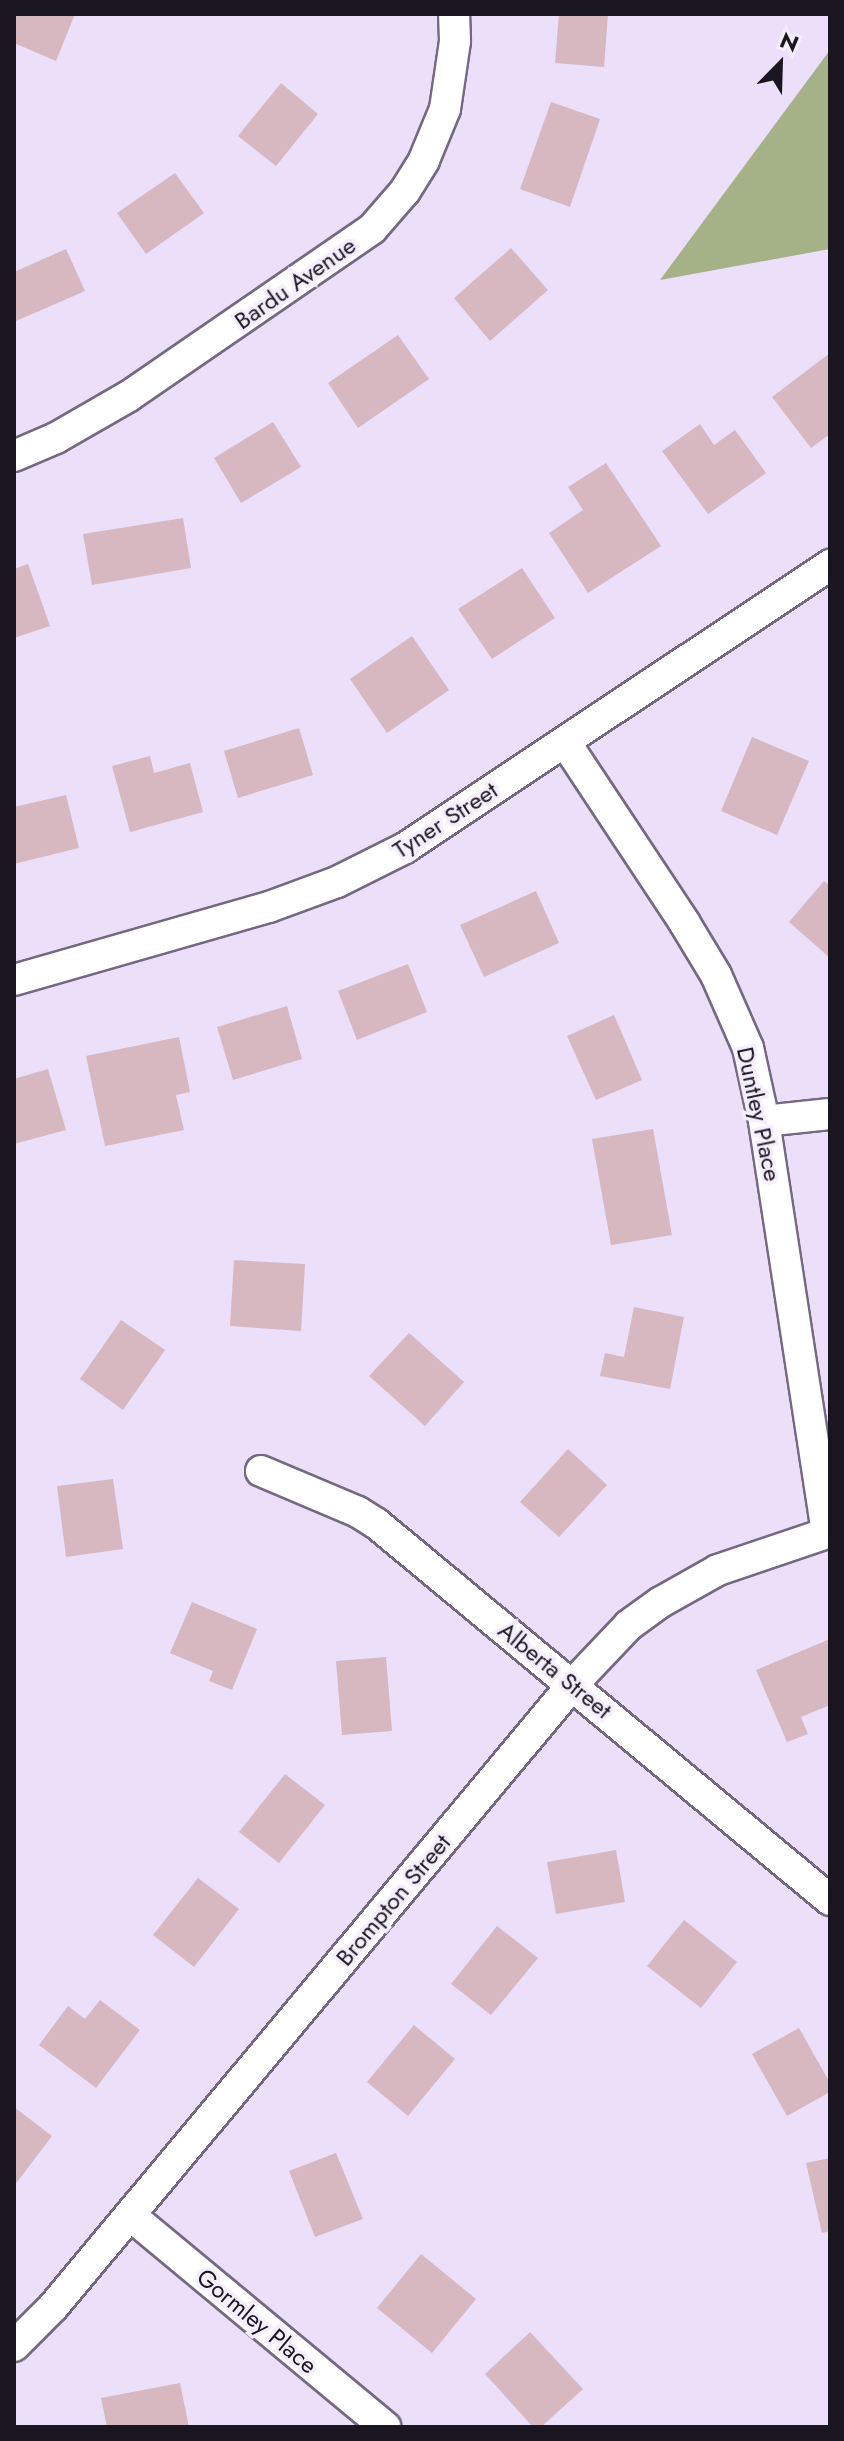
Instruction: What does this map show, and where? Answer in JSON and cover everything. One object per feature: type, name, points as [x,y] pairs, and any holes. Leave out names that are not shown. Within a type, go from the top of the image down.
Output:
[{"type":"street","name":"Bardu Avenue","points":[[14,456],[56,438],[129,396],[372,229],[405,191],[424,160],[445,109],[455,41],[454,14]]},
{"type":"street","name":"Tyner Street","points":[[14,980],[269,907],[337,882],[405,848],[830,565]]},
{"type":"street","name":"Duntley Place","points":[[565,742],[716,975],[748,1048],[764,1121],[828,1532]]},
{"type":"street","points":[[764,1121],[830,1114]]},
{"type":"street","name":"Alberta Street","points":[[261,1471],[358,1512],[377,1524],[830,1900]]},
{"type":"street","name":"Brompton Street","points":[[14,2346],[53,2307],[573,1684],[629,1625],[661,1602],[718,1570],[828,1532]]},
{"type":"street","name":"Gormley Place","points":[[130,2215],[385,2427]]},
{"type":"green space","points":[[830,50],[830,249],[660,280],[776,123]]},
{"type":"building","points":[[14,14],[75,14],[56,61],[14,43]]},
{"type":"building","points":[[559,14],[608,14],[604,67],[555,63]]},
{"type":"building","points":[[281,83],[318,114],[276,166],[238,136]]},
{"type":"building","points":[[551,102],[600,119],[570,207],[520,189]]},
{"type":"building","points":[[175,173],[204,213],[146,254],[117,213]]},
{"type":"building","points":[[511,248],[548,290],[490,341],[454,298]]},
{"type":"building","points":[[66,249],[85,291],[14,322],[14,272]]},
{"type":"building","points":[[398,335],[429,379],[358,428],[328,383]]},
{"type":"building","points":[[830,353],[830,434],[811,448],[772,397]]},
{"type":"building","points":[[273,422],[301,467],[241,503],[214,458]]},
{"type":"building","points":[[700,424],[714,445],[735,430],[766,473],[708,514],[662,451]]},
{"type":"building","points":[[606,463],[661,546],[588,593],[549,533],[583,510],[568,487]]},
{"type":"building","points":[[183,518],[191,568],[92,585],[83,534]]},
{"type":"building","points":[[28,564],[50,626],[14,638],[14,569]]},
{"type":"building","points":[[522,568],[555,618],[492,659],[458,609]]},
{"type":"building","points":[[412,636],[449,690],[387,733],[350,679]]},
{"type":"building","points":[[299,728],[313,775],[238,798],[224,751]]},
{"type":"building","points":[[752,737],[809,761],[777,835],[721,811]]},
{"type":"building","points":[[150,756],[154,773],[190,763],[203,812],[130,832],[112,766]]},
{"type":"building","points":[[66,795],[79,848],[14,864],[14,807]]},
{"type":"building","points":[[824,881],[830,886],[830,958],[789,922]]},
{"type":"building","points":[[536,891],[559,943],[484,977],[460,925]]},
{"type":"building","points":[[408,964],[427,1012],[357,1040],[338,991]]},
{"type":"building","points":[[287,1006],[302,1059],[233,1080],[217,1027]]},
{"type":"building","points":[[614,1015],[642,1080],[596,1100],[567,1036]]},
{"type":"building","points":[[179,1037],[190,1092],[176,1095],[184,1130],[105,1146],[86,1056]]},
{"type":"building","points":[[48,1069],[66,1130],[14,1144],[14,1079]]},
{"type":"building","points":[[653,1129],[672,1235],[611,1245],[592,1139]]},
{"type":"building","points":[[234,1260],[305,1264],[301,1331],[230,1326]]},
{"type":"building","points":[[634,1307],[684,1317],[670,1389],[600,1376],[605,1353],[624,1357]]},
{"type":"building","points":[[121,1320],[165,1350],[123,1410],[80,1379]]},
{"type":"building","points":[[409,1333],[464,1382],[425,1426],[369,1376]]},
{"type":"building","points":[[568,1449],[607,1485],[559,1537],[520,1502]]},
{"type":"building","points":[[113,1479],[123,1549],[66,1557],[57,1486]]},
{"type":"building","points":[[192,1602],[257,1629],[232,1690],[209,1681],[213,1671],[170,1653]]},
{"type":"building","points":[[830,1639],[830,1705],[801,1717],[808,1734],[787,1742],[756,1670]]},
{"type":"building","points":[[386,1657],[392,1731],[342,1735],[336,1661]]},
{"type":"building","points":[[285,1774],[325,1805],[279,1863],[239,1832]]},
{"type":"building","points":[[616,1850],[625,1902],[556,1914],[547,1862]]},
{"type":"building","points":[[198,1878],[239,1909],[194,1967],[153,1935]]},
{"type":"building","points":[[684,1920],[737,1962],[701,2008],[647,1966]]},
{"type":"building","points":[[497,1926],[538,1958],[491,2015],[451,1984]]},
{"type":"building","points":[[100,2000],[140,2030],[96,2088],[39,2045],[68,2006],[85,2019]]},
{"type":"building","points":[[414,2025],[455,2059],[408,2116],[367,2082]]},
{"type":"building","points":[[799,2028],[830,2083],[830,2092],[787,2116],[752,2054]]},
{"type":"building","points":[[14,2107],[52,2136],[14,2186]]},
{"type":"building","points":[[336,2153],[363,2219],[315,2237],[289,2171]]},
{"type":"building","points":[[830,2158],[830,2231],[822,2233],[806,2163]]},
{"type":"building","points":[[421,2254],[476,2299],[432,2353],[377,2308]]},
{"type":"building","points":[[530,2332],[583,2389],[541,2427],[533,2427],[485,2374]]},
{"type":"building","points":[[180,2383],[189,2427],[107,2427],[101,2398]]}]
